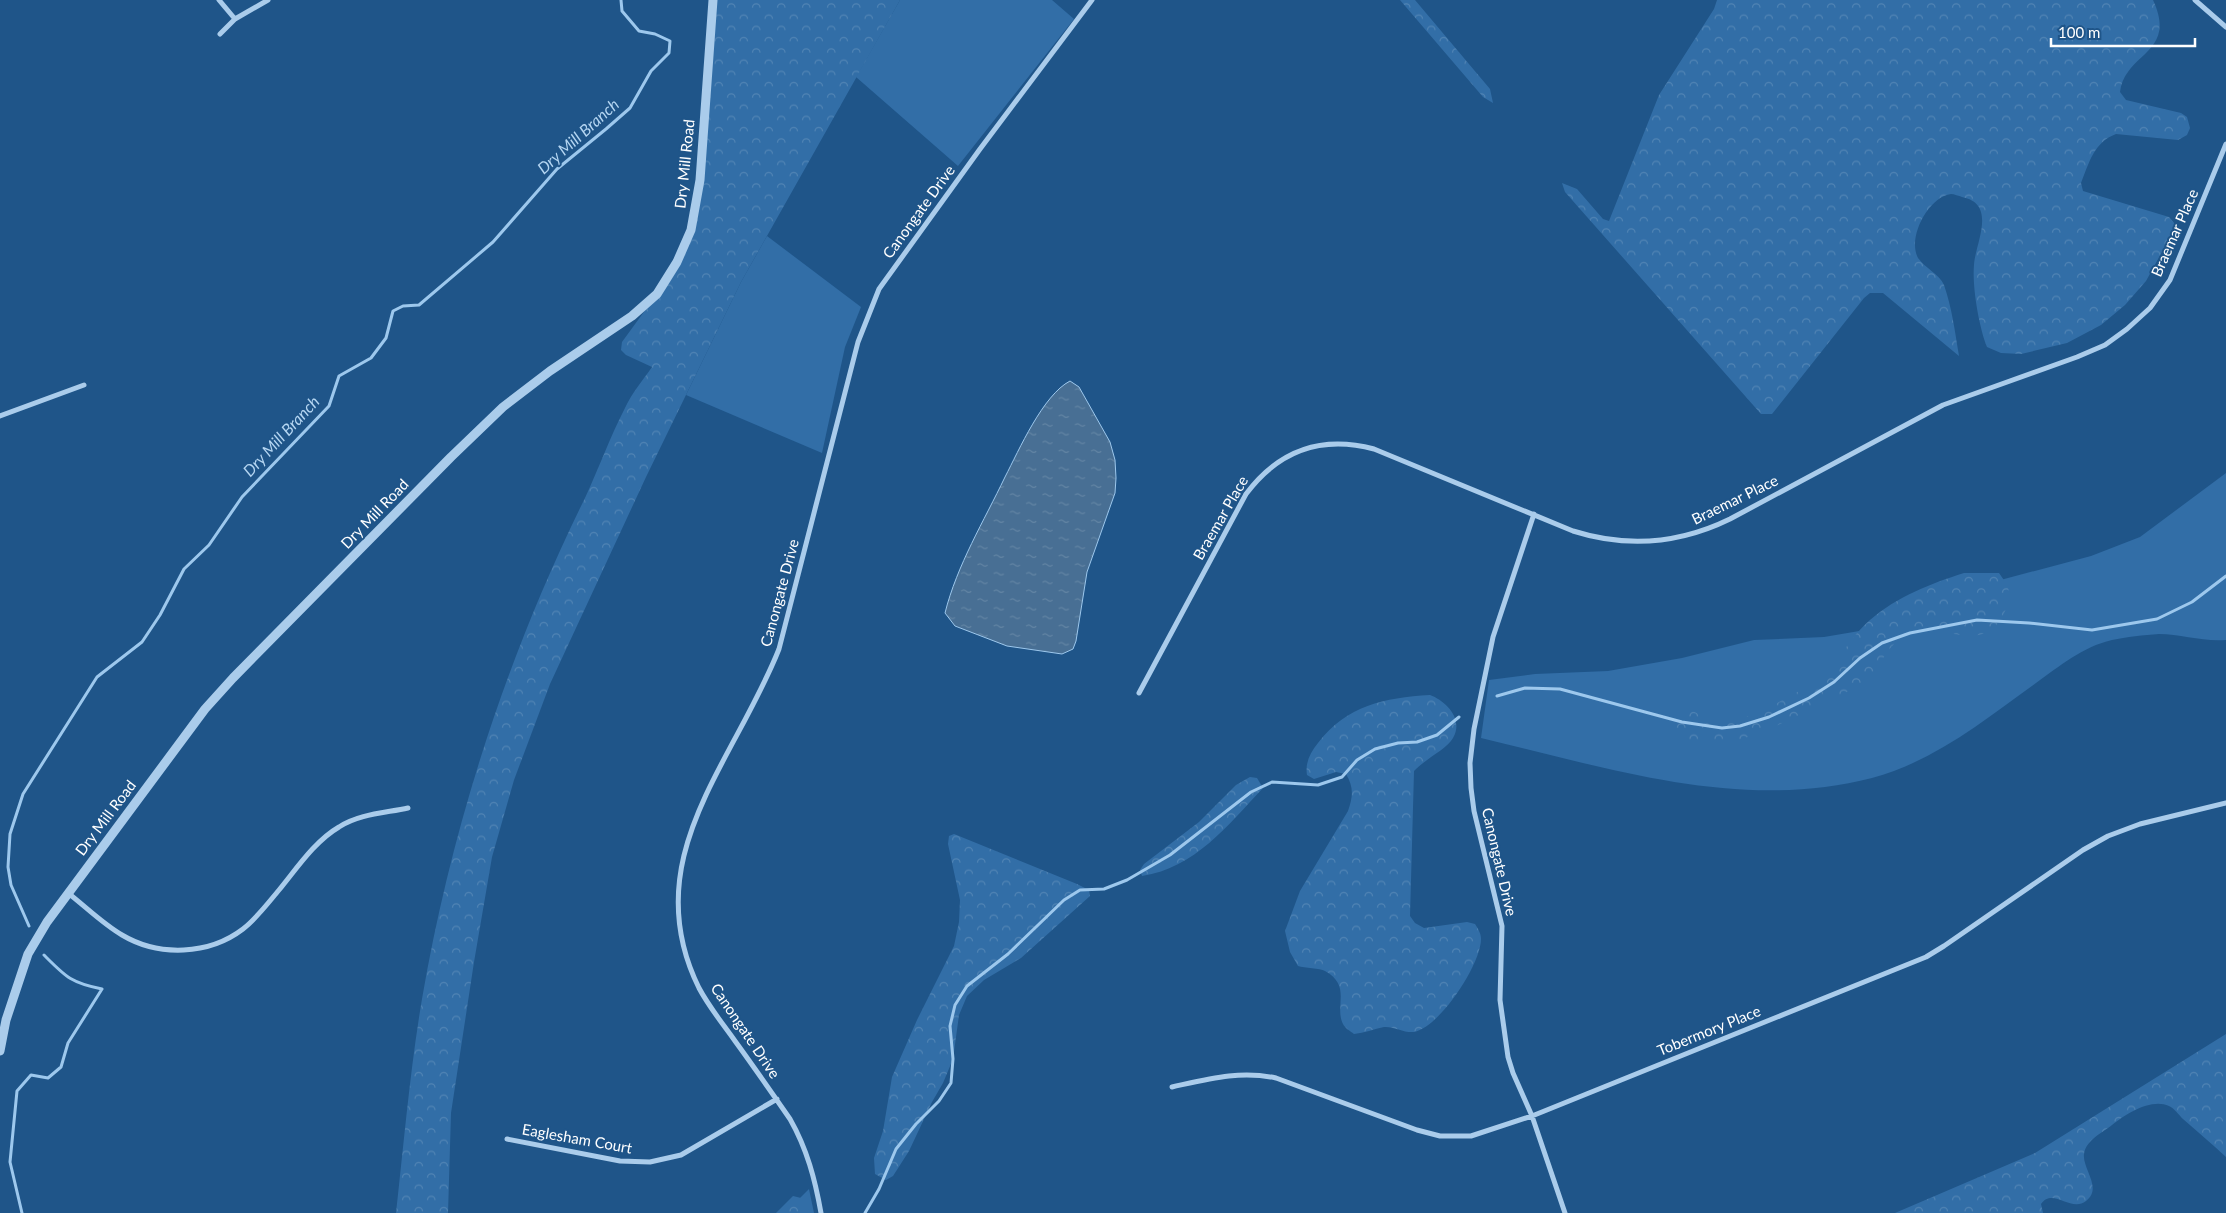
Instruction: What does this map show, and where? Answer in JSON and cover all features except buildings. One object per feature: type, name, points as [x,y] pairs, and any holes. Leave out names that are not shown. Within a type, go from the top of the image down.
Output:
[{"type":"street","points":[[219,0],[235,19]]},
{"type":"street","points":[[220,34],[235,19],[268,0]]},
{"type":"street","name":"Dry Mill Road","points":[[0,1050],[3,1017],[28,954],[68,892],[205,709],[232,678],[503,407],[550,371],[632,316],[657,294],[677,262],[691,230],[700,180],[714,0]]},
{"type":"street","name":"Canongate Drive","points":[[822,1213],[808,1156],[790,1119],[707,1001],[689,963],[679,922],[680,866],[687,840],[699,810],[759,694],[779,649],[858,342],[879,290],[980,149],[1092,0]]},
{"type":"street","points":[[2195,0],[2226,27]]},
{"type":"street","name":"Braemar Place","points":[[1139,693],[1246,494],[1267,470],[1296,452],[1327,444],[1344,443],[1374,449],[1573,531],[1615,541],[1648,542],[1691,535],[1730,519],[1943,405],[2077,358],[2105,345],[2138,320],[2150,308],[2170,280],[2226,144]]},
{"type":"street","points":[[0,416],[84,385]]},
{"type":"street","name":"Canongate Drive","points":[[1534,514],[1493,637],[1474,729],[1470,763],[1474,812],[1502,926],[1500,1000],[1504,1040],[1513,1074],[1532,1116],[1565,1213]]},
{"type":"street","name":"Tobermory Place","points":[[1172,1087],[1229,1075],[1261,1074],[1417,1130],[1440,1136],[1471,1136],[1532,1116],[1926,957],[2083,850],[2108,836],[2140,824],[2226,802]]},
{"type":"street","points":[[68,892],[120,934],[136,942],[166,950],[205,947],[229,938],[256,918],[313,850],[338,827],[354,819],[408,808]]},
{"type":"street","name":"Eaglesham Court","points":[[507,1139],[620,1161],[650,1162],[674,1157],[696,1147],[777,1099]]},
{"type":"green space","points":[[714,0],[900,0],[741,282],[646,477],[550,684],[514,780],[492,857],[451,1113],[448,1213],[396,1213],[422,999],[434,934],[466,806],[507,680],[531,618],[620,419],[631,397],[652,367],[626,355],[621,350],[622,342],[657,294],[691,230]]},
{"type":"green space","points":[[900,0],[1052,0],[1074,19],[958,166],[856,77]]},
{"type":"green space","points":[[1400,0],[1415,0],[1490,89],[1493,103],[1483,97]]},
{"type":"green space","points":[[1717,0],[2153,0],[2159,18],[2159,32],[2155,42],[2148,51],[2131,68],[2124,79],[2120,92],[2126,100],[2181,113],[2187,117],[2190,128],[2187,135],[2178,140],[2116,134],[2102,142],[2097,148],[2081,183],[2083,191],[2169,217],[2175,224],[2174,230],[2146,281],[2125,305],[2101,325],[2067,343],[2021,354],[2001,353],[1987,347],[1981,329],[1974,284],[1975,256],[1982,226],[1982,216],[1979,208],[1973,201],[1951,194],[1935,202],[1928,210],[1918,230],[1915,250],[1918,258],[1944,285],[1959,356],[1883,293],[1870,293],[1864,298],[1772,414],[1761,414],[1565,192],[1562,183],[1577,189],[1603,219],[1609,221],[1659,95],[1714,9]]},
{"type":"green space","points":[[767,236],[861,307],[845,347],[822,453],[686,395],[741,282]]},
{"type":"green space","points":[[2226,473],[2226,640],[2209,640],[2159,634],[2123,638],[2101,643],[2072,658],[1958,738],[1895,771],[1872,778],[1823,787],[1774,790],[1724,788],[1626,773],[1481,738],[1489,680],[1535,674],[1608,671],[1682,658],[1754,640],[1824,637],[1877,628],[1993,582],[2091,556],[2140,537]]},
{"type":"green space","points":[[1964,573],[1999,573],[2007,585],[2009,598],[2006,608],[1998,623],[1991,630],[1972,636],[1931,630],[1920,630],[1910,633],[1895,643],[1874,672],[1861,684],[1787,721],[1751,736],[1714,744],[1695,744],[1677,739],[1671,728],[1674,719],[1686,709],[1722,722],[1733,721],[1782,701],[1815,681],[1836,665],[1855,636],[1867,623],[1892,604],[1903,597]]},
{"type":"green space","points":[[1430,695],[1442,702],[1452,712],[1455,718],[1456,731],[1446,746],[1414,771],[1410,916],[1415,923],[1424,928],[1467,922],[1475,924],[1481,937],[1479,950],[1467,978],[1457,993],[1447,1007],[1424,1028],[1410,1032],[1384,1027],[1354,1034],[1344,1025],[1341,1017],[1341,996],[1338,983],[1323,970],[1298,966],[1290,952],[1285,931],[1300,891],[1348,811],[1352,797],[1350,783],[1346,774],[1336,772],[1314,779],[1307,775],[1307,762],[1310,754],[1329,730],[1354,712],[1382,701]]},
{"type":"green space","points":[[1250,777],[1257,778],[1263,788],[1209,843],[1178,864],[1142,876],[1140,870],[1144,864],[1199,822],[1236,785]]},
{"type":"green space","points":[[954,834],[1077,884],[1089,890],[1090,896],[1021,958],[984,980],[967,996],[959,1015],[953,1059],[943,1083],[909,1151],[893,1176],[886,1180],[875,1174],[874,1158],[883,1131],[892,1077],[917,1020],[954,946],[959,922],[960,900],[948,844],[949,836]]},
{"type":"green space","points":[[2226,1034],[2226,1157],[2173,1108],[2162,1104],[2154,1104],[2139,1108],[2124,1116],[2095,1137],[2085,1149],[2084,1160],[2093,1190],[2091,1196],[2080,1204],[2051,1198],[2046,1199],[2041,1204],[2043,1213],[1895,1213],[2035,1153]]},
{"type":"green space","points":[[809,1189],[814,1213],[785,1213]]},
{"type":"green space","points":[[793,1196],[801,1198],[800,1209],[797,1213],[776,1213]]},
{"type":"water","points":[[1070,381],[1079,387],[1110,442],[1115,460],[1116,478],[1115,493],[1087,572],[1076,641],[1073,649],[1062,654],[1007,646],[955,626],[945,613],[964,560],[1025,438],[1050,398]]},
{"type":"waterway","name":"Dry Mill Branch","points":[[29,926],[11,885],[8,867],[10,834],[23,794],[97,677],[142,642],[160,615],[184,569],[209,545],[242,497],[329,406],[339,376],[371,358],[386,338],[393,311],[403,306],[419,305],[493,242],[557,169],[630,108],[651,71],[669,53],[670,41],[655,34],[639,31],[622,11],[621,0]]},
{"type":"waterway","points":[[1497,696],[1525,688],[1560,689],[1682,722],[1722,728],[1740,726],[1769,717],[1809,698],[1834,682],[1860,658],[1882,643],[1910,633],[1977,620],[2029,623],[2092,630],[2157,619],[2192,602],[2226,576]]},
{"type":"waterway","points":[[865,1213],[879,1189],[896,1149],[916,1124],[939,1101],[951,1083],[953,1059],[950,1026],[955,1005],[967,986],[1008,954],[1064,900],[1080,890],[1104,889],[1127,880],[1170,855],[1251,792],[1272,782],[1318,785],[1342,777],[1357,760],[1375,749],[1398,743],[1417,742],[1437,735],[1459,717]]},
{"type":"waterway","name":"Dry Mill Branch","points":[[22,1213],[10,1162],[17,1091],[31,1075],[48,1078],[61,1067],[68,1043],[102,989],[70,978],[44,955]]}]
